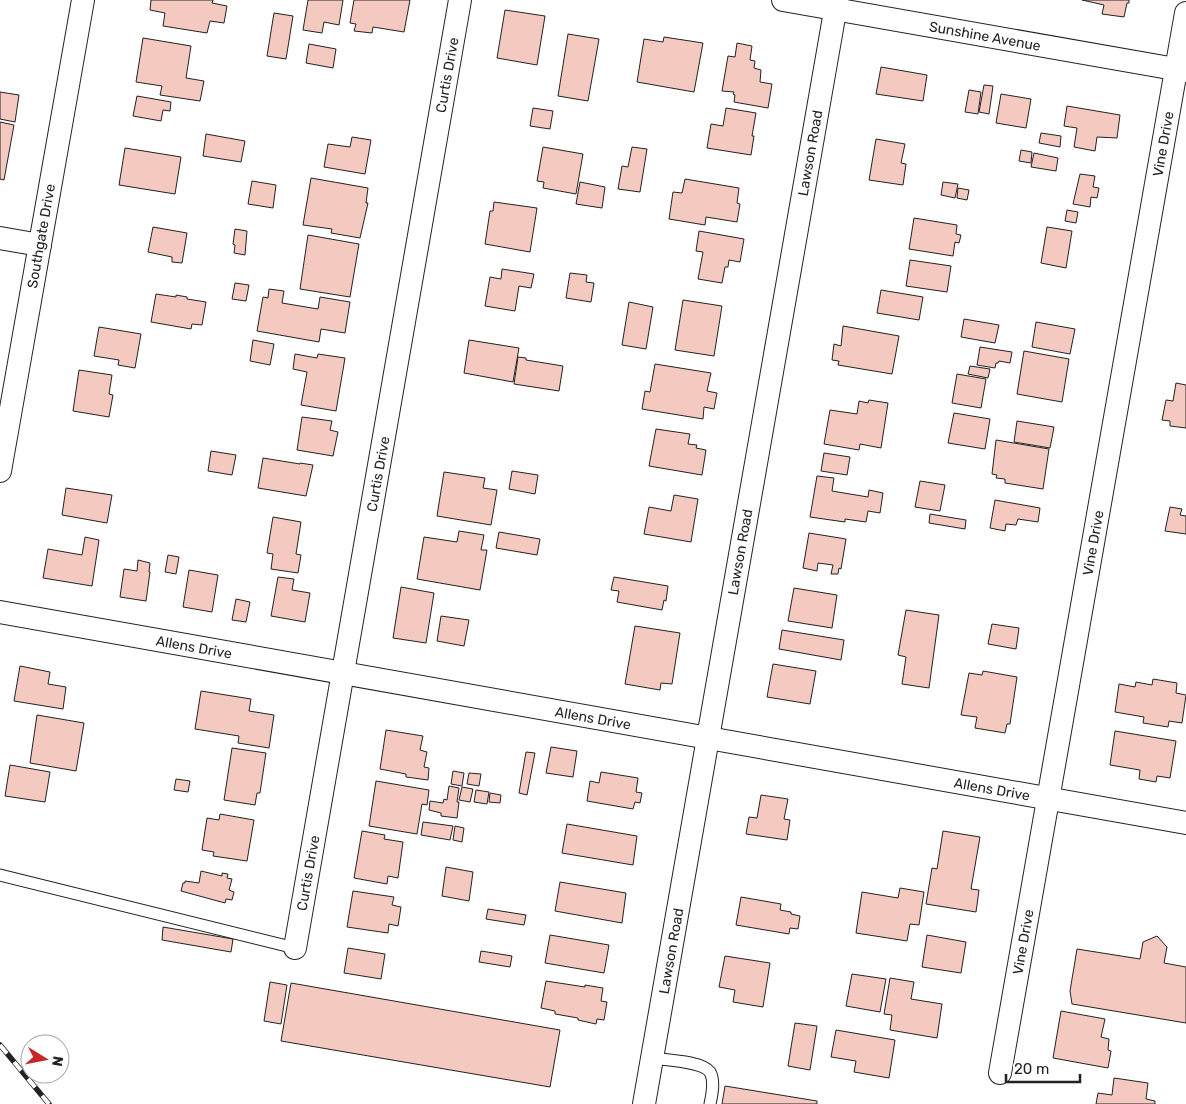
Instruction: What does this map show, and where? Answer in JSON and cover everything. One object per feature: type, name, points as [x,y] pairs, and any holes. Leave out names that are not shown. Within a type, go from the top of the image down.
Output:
[{"type":"street","name":"Southgate Drive","points":[[0,471],[83,0]]},
{"type":"street","name":"Curtis Drive","points":[[295,948],[460,0]]},
{"type":"street","name":"Sunshine Avenue","points":[[783,0],[836,5],[1181,70]]},
{"type":"street","name":"Lawson Road","points":[[644,1104],[836,5]]},
{"type":"street","name":"Vine Drive","points":[[1000,1073],[1181,70],[1186,13]]},
{"type":"street","points":[[0,238],[40,245]]},
{"type":"street","name":"Allens Drive","points":[[0,612],[1186,823]]},
{"type":"lane","points":[[0,875],[295,948]]},
{"type":"lane","points":[[652,1058],[692,1064],[706,1069],[712,1078],[710,1104]]},
{"type":"building","points":[[151,0],[213,0],[212,3],[227,6],[224,23],[210,21],[207,33],[163,26],[165,13],[150,10]]},
{"type":"building","points":[[308,0],[343,0],[339,25],[324,22],[322,33],[303,30]]},
{"type":"building","points":[[354,0],[410,0],[404,32],[373,27],[372,33],[354,31],[356,24],[350,23]]},
{"type":"building","points":[[1082,0],[1129,0],[1129,3],[1127,3],[1124,17],[1102,14],[1104,5]]},
{"type":"building","points":[[505,10],[545,16],[537,65],[497,58]]},
{"type":"building","points":[[274,13],[293,16],[286,59],[267,56]]},
{"type":"building","points":[[568,34],[599,39],[588,101],[558,96]]},
{"type":"building","points":[[664,37],[703,43],[694,92],[637,82],[644,39],[663,42]]},
{"type":"building","points":[[143,38],[191,46],[186,78],[204,81],[200,101],[160,95],[162,86],[136,82]]},
{"type":"building","points":[[737,43],[752,46],[750,60],[755,61],[754,68],[761,70],[760,82],[772,84],[768,108],[734,102],[734,92],[722,91],[728,56],[735,57]]},
{"type":"building","points":[[309,44],[336,49],[333,68],[306,63]]},
{"type":"building","points":[[881,67],[927,75],[923,101],[876,94]]},
{"type":"building","points":[[984,85],[993,86],[989,114],[979,112]]},
{"type":"building","points":[[969,90],[981,92],[978,114],[965,112]]},
{"type":"building","points":[[0,92],[19,95],[15,122],[0,119]]},
{"type":"building","points":[[1001,94],[1031,99],[1026,128],[996,123]]},
{"type":"building","points":[[137,96],[171,102],[170,111],[163,110],[161,121],[133,116]]},
{"type":"building","points":[[1067,106],[1120,115],[1117,138],[1097,137],[1095,151],[1074,147],[1077,128],[1064,126]]},
{"type":"building","points":[[533,108],[553,111],[550,129],[530,126]]},
{"type":"building","points":[[726,108],[756,113],[751,155],[707,148],[711,124],[723,126]]},
{"type":"building","points":[[0,122],[14,125],[4,180],[0,179]]},
{"type":"building","points":[[1041,133],[1061,136],[1060,147],[1039,143]]},
{"type":"building","points":[[206,134],[245,141],[241,162],[203,156]]},
{"type":"building","points":[[352,137],[371,140],[365,174],[324,167],[328,144],[350,147]]},
{"type":"building","points":[[876,139],[905,144],[901,163],[906,164],[903,185],[869,180]]},
{"type":"building","points":[[543,147],[583,154],[576,194],[543,188],[544,182],[537,181]]},
{"type":"building","points":[[632,147],[647,149],[640,192],[618,189],[622,166],[628,167]]},
{"type":"building","points":[[125,148],[181,157],[175,194],[119,185]]},
{"type":"building","points":[[1021,150],[1032,152],[1031,163],[1019,161]]},
{"type":"building","points":[[1034,153],[1058,158],[1056,171],[1031,167]]},
{"type":"building","points":[[1080,174],[1095,176],[1093,187],[1099,188],[1097,198],[1091,197],[1090,207],[1073,204]]},
{"type":"building","points":[[311,178],[368,188],[366,203],[368,203],[360,238],[331,233],[332,229],[303,225]]},
{"type":"building","points":[[685,179],[739,188],[737,203],[740,204],[737,222],[706,217],[705,225],[669,219],[673,192],[682,193]]},
{"type":"building","points":[[252,181],[276,185],[273,208],[248,204]]},
{"type":"building","points":[[580,182],[605,187],[602,208],[576,204]]},
{"type":"building","points":[[943,182],[958,184],[955,198],[941,195]]},
{"type":"building","points":[[958,188],[969,190],[967,200],[957,198]]},
{"type":"building","points":[[494,202],[537,208],[530,252],[485,244],[490,211],[493,211]]},
{"type":"building","points":[[1067,210],[1078,212],[1076,223],[1065,221]]},
{"type":"building","points":[[914,218],[957,225],[956,234],[961,235],[959,243],[955,242],[953,256],[909,249]]},
{"type":"building","points":[[153,227],[187,233],[182,263],[172,262],[172,257],[148,252]]},
{"type":"building","points":[[1047,227],[1072,231],[1066,268],[1041,263]]},
{"type":"building","points":[[235,229],[247,231],[245,255],[234,253]]},
{"type":"building","points":[[699,231],[744,239],[740,262],[729,260],[728,267],[725,267],[722,283],[698,279],[703,252],[696,251]]},
{"type":"building","points":[[308,235],[359,244],[350,297],[300,289]]},
{"type":"building","points":[[910,260],[951,266],[947,292],[906,286]]},
{"type":"building","points":[[502,269],[534,274],[531,288],[519,286],[515,311],[485,306],[490,277],[501,279]]},
{"type":"building","points":[[570,273],[587,275],[586,282],[594,283],[591,302],[566,298]]},
{"type":"building","points":[[235,283],[249,285],[246,301],[232,299]]},
{"type":"building","points":[[269,289],[284,291],[282,303],[318,309],[320,297],[350,302],[345,333],[321,329],[319,342],[257,331],[263,297],[268,298]]},
{"type":"building","points":[[881,290],[923,297],[919,320],[877,313]]},
{"type":"building","points":[[156,294],[176,297],[176,295],[206,302],[202,325],[192,324],[191,329],[151,322]]},
{"type":"building","points":[[683,300],[722,306],[714,356],[675,350]]},
{"type":"building","points":[[629,302],[653,307],[646,349],[622,345]]},
{"type":"building","points":[[964,319],[999,325],[995,343],[961,337]]},
{"type":"building","points":[[1036,322],[1075,329],[1070,354],[1032,347]]},
{"type":"building","points":[[843,326],[899,336],[892,374],[838,365],[839,361],[832,360],[834,344],[841,346]]},
{"type":"building","points":[[99,327],[141,334],[135,368],[118,365],[119,360],[94,356]]},
{"type":"building","points":[[253,340],[274,344],[270,365],[250,361]]},
{"type":"building","points":[[469,340],[519,348],[513,382],[464,373]]},
{"type":"building","points":[[980,347],[1012,352],[1010,363],[999,361],[996,363],[995,368],[977,365]]},
{"type":"building","points":[[1024,351],[1069,359],[1062,402],[1017,394]]},
{"type":"building","points":[[295,354],[317,358],[318,354],[345,358],[336,411],[301,405],[307,372],[293,369]]},
{"type":"building","points":[[518,357],[563,366],[559,391],[514,384]]},
{"type":"building","points":[[655,364],[711,373],[707,391],[717,393],[714,409],[704,407],[703,419],[642,409],[645,391],[650,392]]},
{"type":"building","points":[[970,366],[990,369],[988,378],[968,374]]},
{"type":"building","points":[[79,370],[112,375],[109,394],[113,395],[109,417],[73,411]]},
{"type":"building","points":[[957,374],[986,379],[981,408],[952,403]]},
{"type":"building","points":[[1176,383],[1186,385],[1186,428],[1170,426],[1170,421],[1162,420],[1166,400],[1173,401]]},
{"type":"building","points":[[869,400],[888,403],[881,448],[860,444],[859,450],[824,444],[830,410],[857,414],[859,401],[868,403]]},
{"type":"building","points":[[954,413],[990,419],[985,449],[948,443]]},
{"type":"building","points":[[302,417],[332,421],[330,430],[338,432],[333,456],[297,450]]},
{"type":"building","points":[[1017,421],[1054,427],[1050,448],[1014,442]]},
{"type":"building","points":[[656,429],[690,434],[688,444],[697,445],[696,448],[706,450],[702,475],[649,466]]},
{"type":"building","points":[[996,440],[1049,449],[1043,489],[1005,483],[1005,479],[996,478],[997,475],[992,474]]},
{"type":"building","points":[[211,451],[236,455],[232,475],[208,471]]},
{"type":"building","points":[[824,453],[850,457],[847,475],[821,471]]},
{"type":"building","points":[[263,458],[313,465],[306,496],[258,488]]},
{"type":"building","points":[[512,471],[538,475],[535,494],[509,489]]},
{"type":"building","points":[[444,472],[485,478],[483,488],[497,490],[491,525],[437,516]]},
{"type":"building","points":[[817,476],[834,478],[832,491],[868,497],[869,490],[883,493],[880,513],[868,511],[866,522],[845,519],[845,522],[810,517]]},
{"type":"building","points":[[920,481],[945,485],[940,511],[915,507]]},
{"type":"building","points":[[66,488],[112,495],[107,523],[62,515]]},
{"type":"building","points":[[674,495],[698,499],[691,542],[644,534],[649,507],[671,511]]},
{"type":"building","points":[[995,500],[1040,508],[1038,522],[1018,519],[1016,525],[1006,524],[1005,531],[990,528]]},
{"type":"building","points":[[1170,507],[1182,509],[1180,515],[1186,516],[1186,534],[1165,531]]},
{"type":"building","points":[[930,514],[966,520],[965,529],[929,523]]},
{"type":"building","points":[[273,517],[301,522],[296,554],[301,555],[298,573],[271,569],[273,554],[267,553]]},
{"type":"building","points":[[459,531],[484,535],[481,550],[487,550],[480,590],[417,579],[424,537],[457,542]]},
{"type":"building","points":[[499,532],[540,539],[537,555],[496,548]]},
{"type":"building","points":[[809,533],[846,539],[841,569],[839,568],[838,574],[831,574],[833,565],[818,563],[817,571],[803,568]]},
{"type":"building","points":[[85,537],[99,540],[92,586],[43,578],[48,549],[82,555]]},
{"type":"building","points":[[168,555],[179,557],[176,574],[165,572]]},
{"type":"building","points":[[138,560],[150,563],[146,601],[120,597],[124,569],[137,571]]},
{"type":"building","points":[[189,570],[218,575],[212,612],[183,607]]},
{"type":"building","points":[[278,577],[294,579],[292,590],[310,593],[305,622],[271,616]]},
{"type":"building","points":[[614,577],[668,586],[666,601],[664,600],[662,610],[617,602],[619,591],[611,590]]},
{"type":"building","points":[[401,587],[434,593],[426,643],[393,638]]},
{"type":"building","points":[[794,588],[837,595],[832,628],[788,621]]},
{"type":"building","points":[[236,599],[250,602],[246,622],[232,620]]},
{"type":"building","points":[[906,610],[939,615],[929,688],[902,684],[906,657],[898,655]]},
{"type":"building","points":[[441,616],[469,620],[464,646],[437,641]]},
{"type":"building","points":[[992,624],[1019,628],[1016,649],[988,644]]},
{"type":"building","points":[[635,626],[680,633],[672,684],[661,683],[660,690],[625,684]]},
{"type":"building","points":[[782,630],[844,640],[841,660],[779,649]]},
{"type":"building","points":[[773,664],[816,671],[810,704],[767,697]]},
{"type":"building","points":[[20,666],[50,672],[48,684],[66,687],[63,709],[14,701]]},
{"type":"building","points":[[983,671],[1017,677],[1010,724],[1007,724],[1005,733],[975,728],[977,717],[961,715],[969,673],[982,675]]},
{"type":"building","points":[[1153,679],[1177,683],[1176,693],[1186,695],[1182,723],[1169,721],[1168,727],[1143,723],[1144,717],[1115,712],[1119,684],[1135,687],[1136,682],[1152,685]]},
{"type":"building","points":[[201,691],[251,699],[249,711],[274,715],[269,748],[238,743],[239,736],[195,729]]},
{"type":"building","points":[[37,715],[84,723],[76,771],[30,763]]},
{"type":"building","points":[[386,730],[423,736],[420,750],[427,752],[424,767],[429,768],[428,780],[406,777],[406,774],[380,769]]},
{"type":"building","points":[[1115,731],[1176,741],[1170,778],[1157,776],[1156,782],[1139,779],[1140,770],[1110,765]]},
{"type":"building","points":[[551,747],[577,751],[573,777],[546,773]]},
{"type":"building","points":[[232,748],[266,753],[260,793],[257,793],[255,805],[224,800]]},
{"type":"building","points":[[526,752],[535,753],[527,795],[519,793]]},
{"type":"building","points":[[10,765],[50,772],[45,802],[5,796]]},
{"type":"building","points":[[453,771],[464,773],[462,786],[451,784]]},
{"type":"building","points":[[601,772],[638,778],[636,792],[642,793],[640,803],[635,802],[633,809],[587,801],[590,781],[599,783]]},
{"type":"building","points":[[469,773],[481,774],[479,786],[467,784]]},
{"type":"building","points":[[176,779],[190,781],[188,792],[174,790]]},
{"type":"building","points":[[376,781],[429,790],[427,805],[422,804],[417,834],[369,826]]},
{"type":"building","points":[[449,786],[459,788],[457,818],[441,816],[441,813],[429,810],[430,801],[443,803],[444,799],[447,800]]},
{"type":"building","points":[[462,787],[473,789],[470,802],[459,800]]},
{"type":"building","points":[[476,790],[489,792],[487,804],[474,802]]},
{"type":"building","points":[[490,793],[501,795],[500,803],[489,802]]},
{"type":"building","points":[[761,795],[788,799],[784,819],[790,820],[787,840],[746,834],[749,817],[757,818]]},
{"type":"building","points":[[220,814],[254,820],[247,861],[213,856],[214,852],[202,850],[207,818],[219,820]]},
{"type":"building","points":[[423,822],[453,826],[450,840],[421,835]]},
{"type":"building","points":[[567,824],[637,836],[633,865],[562,853]]},
{"type":"building","points":[[455,826],[464,828],[462,842],[453,840]]},
{"type":"building","points":[[362,831],[385,835],[384,839],[403,842],[398,878],[388,876],[387,884],[354,878]]},
{"type":"building","points":[[943,831],[980,837],[971,889],[979,890],[976,912],[926,904],[932,868],[937,869]]},
{"type":"building","points":[[446,867],[473,872],[469,901],[442,896]]},
{"type":"building","points":[[201,871],[222,876],[222,873],[228,874],[227,878],[232,879],[229,890],[234,892],[232,900],[226,899],[225,903],[181,891],[185,881],[199,883]]},
{"type":"building","points":[[560,882],[626,893],[622,923],[555,911]]},
{"type":"building","points":[[900,888],[924,892],[919,925],[910,924],[907,941],[856,933],[862,892],[898,898]]},
{"type":"building","points":[[353,891],[394,897],[392,905],[401,907],[398,926],[389,924],[388,933],[347,927]]},
{"type":"building","points":[[741,897],[781,904],[780,910],[800,916],[798,929],[790,928],[789,934],[736,925]]},
{"type":"building","points":[[488,909],[526,915],[524,925],[486,919]]},
{"type":"building","points":[[163,927],[233,939],[231,952],[162,940]]},
{"type":"building","points":[[550,935],[609,945],[604,973],[545,963]]},
{"type":"building","points":[[927,935],[966,942],[961,973],[922,967]]},
{"type":"building","points":[[1157,936],[1167,947],[1164,963],[1186,967],[1186,1023],[1072,1004],[1070,991],[1077,949],[1140,959],[1143,942]]},
{"type":"building","points":[[348,948],[385,954],[381,979],[344,973]]},
{"type":"building","points":[[481,951],[512,956],[510,967],[479,962]]},
{"type":"building","points":[[725,956],[770,963],[763,1007],[733,1002],[735,990],[719,987]]},
{"type":"building","points":[[852,974],[886,979],[880,1012],[846,1006]]},
{"type":"building","points":[[890,978],[914,982],[911,999],[942,1004],[937,1038],[890,1030],[892,1015],[884,1014]]},
{"type":"building","points":[[546,981],[603,988],[601,1001],[607,1002],[604,1020],[597,1019],[596,1024],[578,1020],[578,1018],[555,1014],[555,1011],[541,1008]]},
{"type":"building","points":[[270,982],[287,985],[281,1024],[264,1021]]},
{"type":"building","points":[[291,983],[560,1030],[550,1087],[281,1041]]},
{"type":"building","points":[[1061,1011],[1105,1019],[1101,1037],[1109,1039],[1108,1050],[1111,1051],[1108,1068],[1053,1058]]},
{"type":"building","points":[[795,1023],[817,1026],[810,1070],[788,1066]]},
{"type":"building","points":[[836,1030],[895,1040],[889,1078],[854,1072],[856,1061],[831,1057]]},
{"type":"building","points":[[1114,1078],[1148,1083],[1146,1099],[1155,1101],[1155,1104],[1096,1104],[1098,1093],[1112,1095]]},
{"type":"building","points":[[725,1086],[817,1101],[817,1104],[722,1104]]},
{"type":"railway","points":[[0,1045],[49,1104]]}]
